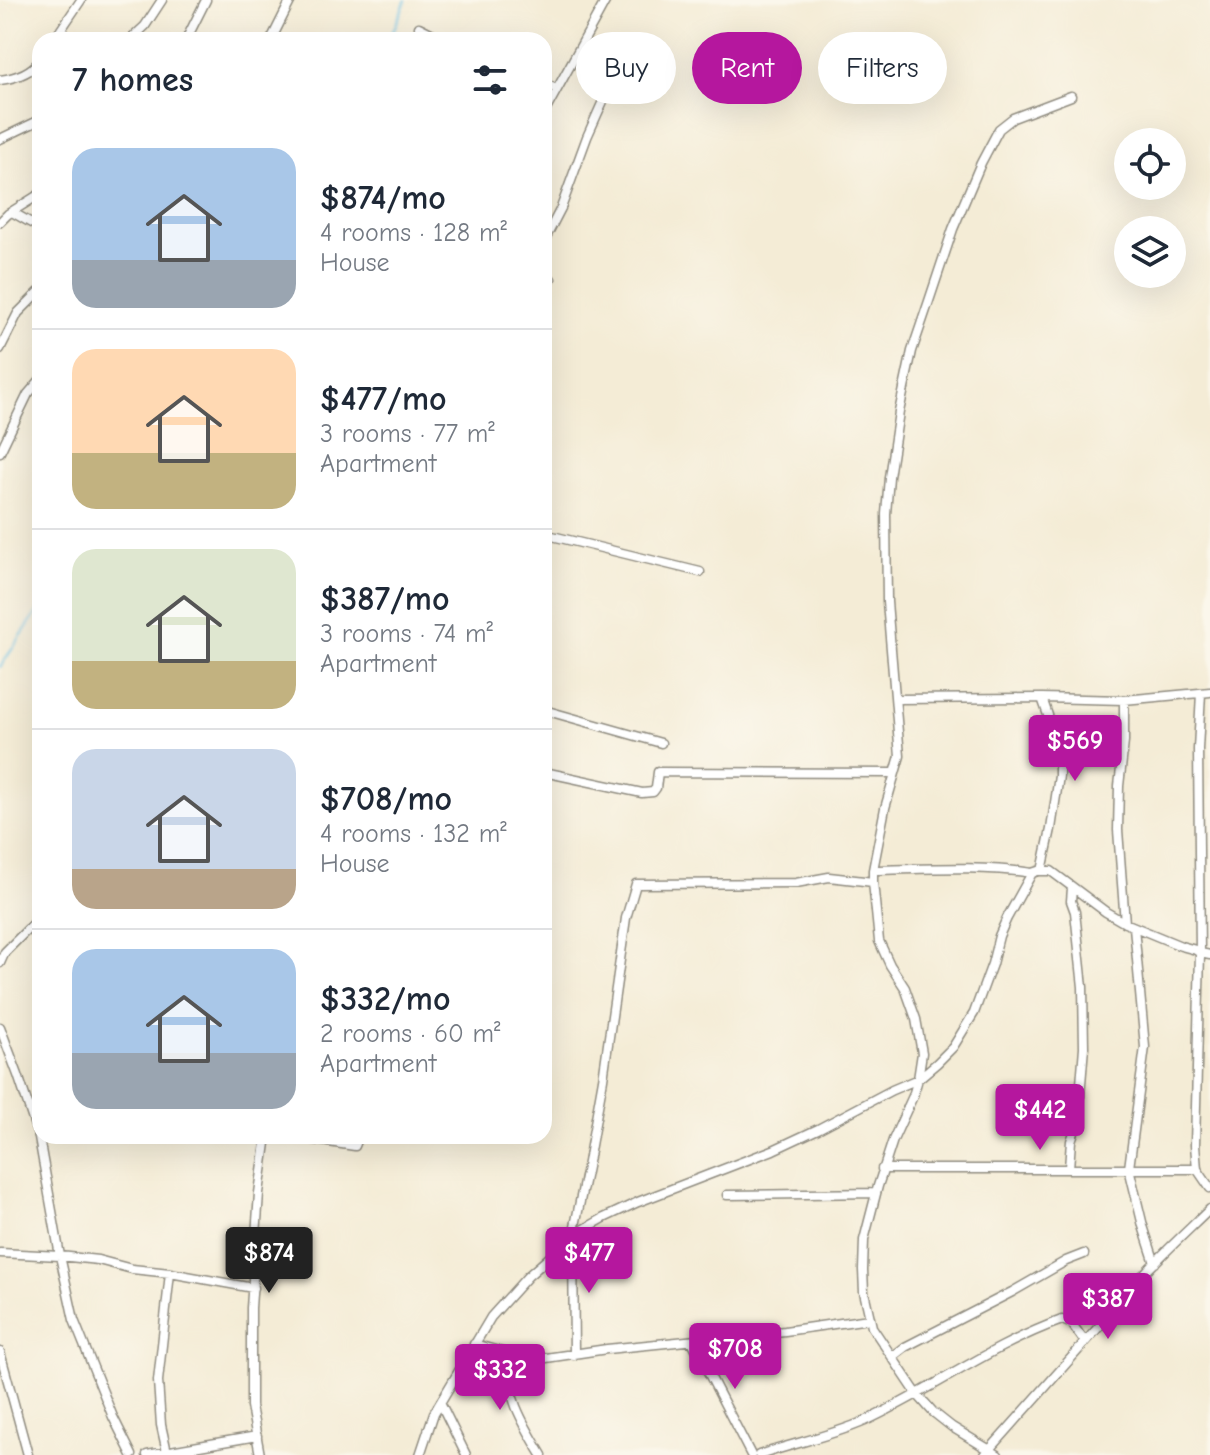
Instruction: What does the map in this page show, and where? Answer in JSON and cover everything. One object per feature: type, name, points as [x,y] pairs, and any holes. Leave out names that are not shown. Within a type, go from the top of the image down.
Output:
[{"type":"street","points":[[59,32],[81,0]]},
{"type":"street","points":[[139,32],[162,0]]},
{"type":"street","points":[[190,32],[206,0]]},
{"type":"street","points":[[275,32],[291,0]]},
{"type":"street","points":[[552,97],[606,0]]},
{"type":"street","points":[[419,27],[429,32]]},
{"type":"street","points":[[0,80],[32,69]]},
{"type":"street","points":[[552,87],[556,89]]},
{"type":"street","points":[[1071,96],[1013,118],[999,129],[968,192],[912,351],[899,412],[886,514],[887,602],[900,756],[885,808],[873,882],[879,941],[905,988],[916,1019],[922,1053],[913,1096],[882,1169],[864,1240],[864,1292],[869,1319],[917,1394],[933,1412],[991,1453],[1125,1294],[1210,1209]]},
{"type":"street","points":[[552,225],[602,104]]},
{"type":"street","points":[[0,139],[32,124]]},
{"type":"street","points":[[0,222],[32,199]]},
{"type":"street","points":[[12,212],[32,223]]},
{"type":"street","points":[[0,349],[18,313],[32,299]]},
{"type":"street","points":[[0,452],[32,389]]},
{"type":"street","points":[[552,536],[700,572]]},
{"type":"street","points":[[896,699],[1124,700],[1205,692],[1198,749],[1200,953],[1195,1145],[1197,1169],[1210,1188]]},
{"type":"street","points":[[1042,698],[1059,747],[1056,801],[1042,871]]},
{"type":"street","points":[[1124,700],[1118,830],[1125,923]]},
{"type":"street","points":[[552,712],[661,743]]},
{"type":"street","points":[[1059,747],[1123,754]]},
{"type":"street","points":[[552,774],[642,793],[653,792],[658,772],[895,773]]},
{"type":"street","points":[[873,870],[968,867],[1032,873],[1051,871],[1125,923],[1210,955]]},
{"type":"street","points":[[420,1455],[434,1413],[491,1317],[560,1243],[638,1202],[796,1139],[918,1079],[953,1047],[974,1013],[1003,927],[1032,873]]},
{"type":"street","points":[[574,1355],[573,1236],[603,1079],[626,918],[636,884],[796,883],[829,877],[873,882]]},
{"type":"street","points":[[1069,1168],[1071,1141],[1078,1121],[1084,1047],[1083,987],[1075,912],[1071,901],[1072,888]]},
{"type":"street","points":[[0,963],[5,952],[32,925]]},
{"type":"street","points":[[1134,927],[1145,1047],[1129,1168],[1155,1263]]},
{"type":"street","points":[[0,1027],[32,1117]]},
{"type":"street","points":[[40,1144],[74,1320],[113,1417],[132,1455]]},
{"type":"street","points":[[260,1455],[251,1406],[251,1308],[259,1193],[266,1144]]},
{"type":"street","points":[[882,1169],[1197,1169]]},
{"type":"street","points":[[727,1195],[876,1193]]},
{"type":"street","points":[[0,1253],[98,1260],[132,1269],[253,1288]]},
{"type":"street","points":[[892,1357],[905,1347],[1084,1254]]},
{"type":"street","points":[[167,1452],[161,1425],[158,1381],[170,1273]]},
{"type":"street","points":[[474,1344],[524,1358],[546,1358],[869,1319]]},
{"type":"street","points":[[759,1455],[862,1422],[1024,1334],[1062,1320],[1072,1324],[1085,1342]]},
{"type":"street","points":[[692,1341],[751,1455]]},
{"type":"street","points":[[0,1352],[28,1455]]},
{"type":"street","points":[[504,1353],[509,1391],[542,1455]]},
{"type":"street","points":[[441,1404],[466,1455]]},
{"type":"street","points":[[147,1455],[257,1436]]},
{"type":"waterway","points":[[392,32],[406,0]]},
{"type":"waterway","points":[[0,667],[32,620]]}]
